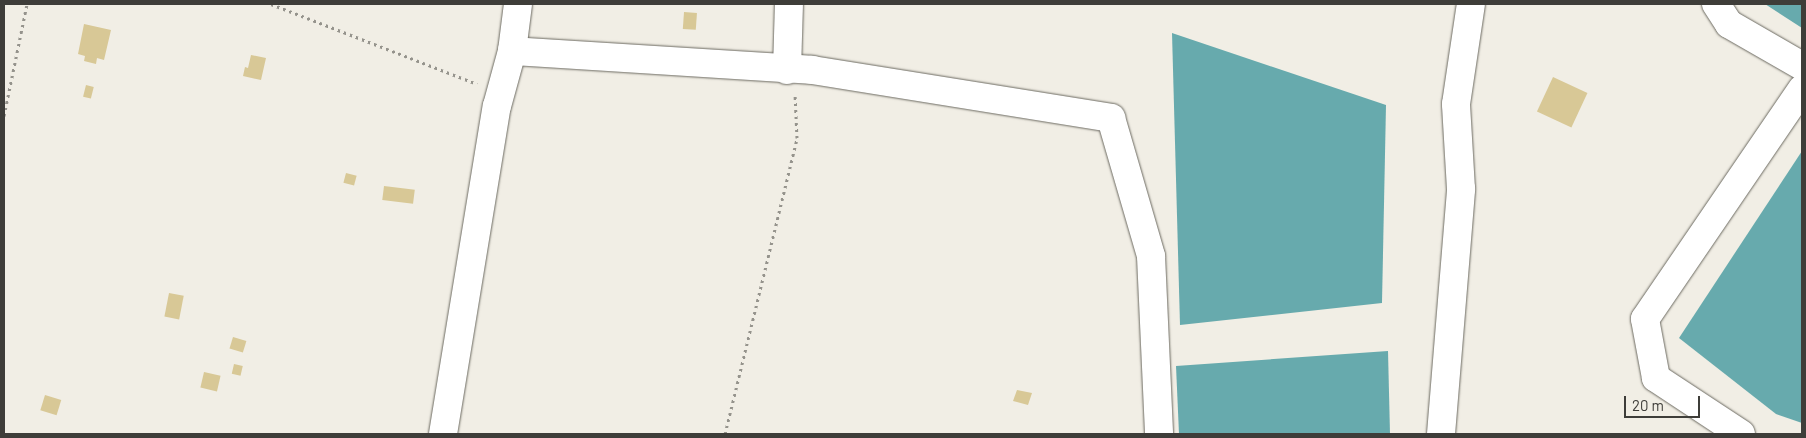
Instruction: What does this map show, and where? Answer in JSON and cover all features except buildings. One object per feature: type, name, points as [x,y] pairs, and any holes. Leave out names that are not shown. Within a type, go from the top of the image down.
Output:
[{"type":"street","points":[[443,434],[501,89],[512,51],[518,4]]},
{"type":"street","points":[[787,70],[789,4]]},
{"type":"street","points":[[1441,434],[1461,190],[1456,104],[1471,4]]},
{"type":"street","points":[[1716,4],[1729,24],[1802,66]]},
{"type":"street","points":[[512,51],[708,62],[787,70],[812,70],[1111,118],[1151,256],[1159,434]]},
{"type":"street","points":[[1741,434],[1656,378],[1645,319],[1802,90]]},
{"type":"path","points":[[4,116],[27,4]]},
{"type":"path","points":[[271,4],[481,86],[501,89]]},
{"type":"path","points":[[725,434],[797,138],[796,98],[787,70]]},
{"type":"water","points":[[1765,4],[1802,4],[1802,28]]},
{"type":"water","points":[[1172,33],[1386,105],[1382,303],[1180,325]]},
{"type":"water","points":[[1802,151],[1802,423],[1776,414],[1679,338]]},
{"type":"water","points":[[1388,351],[1390,434],[1179,434],[1176,366]]}]
